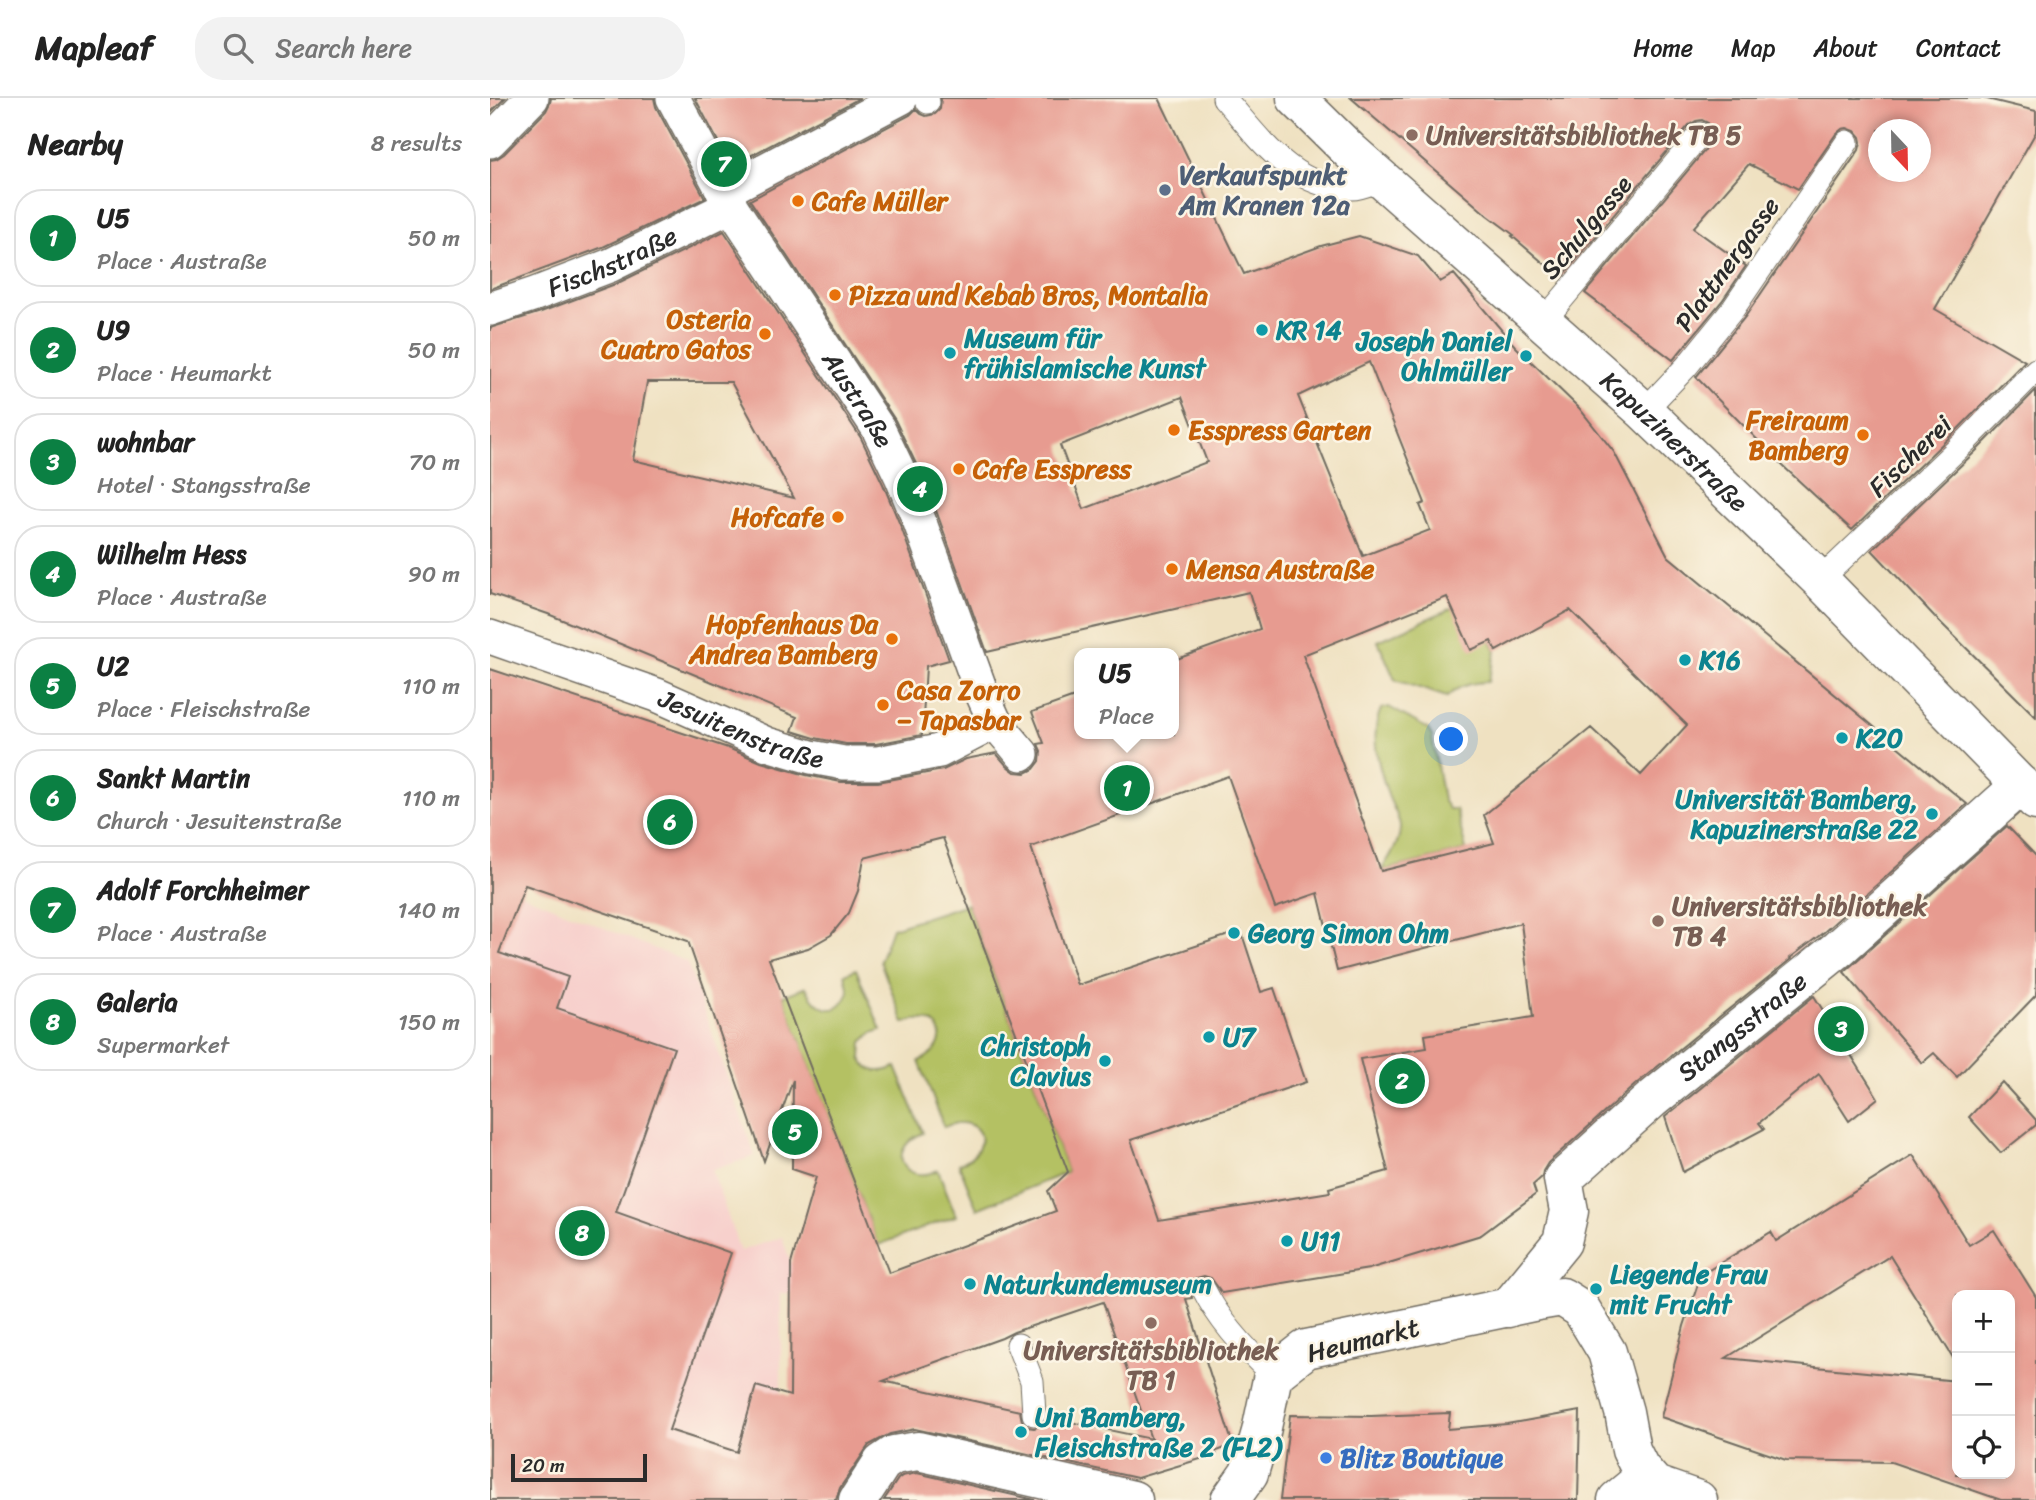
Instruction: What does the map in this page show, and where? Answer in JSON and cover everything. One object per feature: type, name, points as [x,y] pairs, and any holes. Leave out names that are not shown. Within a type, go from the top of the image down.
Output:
[{"type":"street","points":[[490,141],[532,98]]},
{"type":"street","name":"Austraße","points":[[673,98],[727,199],[878,428],[919,520],[981,691],[995,722],[1022,754]]},
{"type":"street","name":"Kapuzinerstraße","points":[[1296,98],[1350,151],[1644,411],[1820,580],[2028,793]]},
{"type":"street","name":"Fischstraße","points":[[490,309],[535,295],[611,265],[727,199],[918,99]]},
{"type":"street","name":"Jesuitenstraße","points":[[490,637],[657,695],[767,744],[844,763],[878,763],[939,751],[995,722]]},
{"type":"street","name":"Stangsstraße","points":[[1508,1308],[1562,1242],[1569,1211],[1563,1179],[1651,1100],[2028,793]]},
{"type":"street","name":"Heumarkt","points":[[1230,1500],[1249,1473],[1273,1375],[1306,1349],[1562,1297],[1581,1309],[1607,1352],[1624,1412],[1631,1450],[1646,1476]]},
{"type":"street","points":[[858,1500],[882,1463],[894,1455],[918,1451],[1037,1468],[1133,1500]]},
{"type":"street","points":[[1617,1500],[1646,1476],[1655,1485],[1698,1500]]},
{"type":"lane","points":[[1224,98],[1280,161],[1303,177],[1322,186],[1354,188],[1383,179]]},
{"type":"lane","name":"Schulgasse","points":[[1542,323],[1700,134]]},
{"type":"lane","name":"Plattnergasse","points":[[1644,411],[1686,367],[1732,309],[1847,142]]},
{"type":"lane","name":"Fischerei","points":[[1820,580],[2036,370]]},
{"type":"lane","points":[[1204,1290],[1212,1306],[1273,1375]]},
{"type":"lane","points":[[1018,1345],[1032,1381],[1034,1414]]},
{"type":"shaded area","points":[[490,881],[687,962],[755,1156],[712,1170],[740,1251],[782,1237],[801,1294],[781,1293],[781,1402],[1091,1478],[1082,1500],[490,1500]]},
{"type":"green space","points":[[1452,608],[1491,641],[1496,651],[1488,682],[1466,685],[1447,697],[1395,680],[1378,641]]},
{"type":"green space","points":[[1389,707],[1428,729],[1432,736],[1443,800],[1449,809],[1456,809],[1466,850],[1381,871],[1400,832],[1398,818],[1381,774],[1376,741],[1377,719],[1381,709]]},
{"type":"green space","points":[[967,904],[1068,1172],[977,1209],[959,1164],[978,1150],[980,1134],[968,1124],[957,1123],[944,1127],[919,1061],[937,1046],[939,1030],[927,1020],[904,1023],[880,961],[892,928]]},
{"type":"green space","points":[[856,969],[881,1030],[872,1033],[862,1042],[861,1059],[872,1070],[896,1067],[923,1133],[904,1148],[903,1164],[916,1174],[938,1170],[956,1216],[878,1245],[783,996],[806,987],[821,1006],[833,1009],[844,1001],[849,992],[845,974]]},
{"type":"building","points":[[490,98],[505,98],[490,113]]},
{"type":"building","points":[[551,98],[654,98],[656,107],[705,198],[603,247],[490,289],[490,160],[504,154],[546,111]]},
{"type":"building","points":[[695,98],[860,98],[731,166]]},
{"type":"building","points":[[941,98],[1159,98],[1244,274],[1321,246],[1359,236],[1418,256],[1440,282],[1454,274],[1515,346],[1579,408],[1614,452],[1668,556],[1967,804],[1824,932],[1636,1084],[1548,1163],[1542,1177],[1533,1185],[1536,1194],[1481,1235],[1369,1269],[1222,1293],[1211,1278],[1204,1276],[1192,1282],[1192,1298],[1186,1299],[1233,1445],[1212,1453],[1217,1454],[1137,1478],[915,1429],[890,1434],[869,1445],[840,1488],[836,1500],[490,1500],[490,669],[728,748],[761,762],[841,782],[878,782],[943,770],[966,759],[996,753],[1015,772],[1026,773],[1034,769],[1040,761],[1041,751],[1038,744],[1044,743],[1032,712],[1074,697],[1074,739],[1179,739],[1179,658],[1260,629],[1249,592],[987,652],[937,513],[895,420],[750,200],[910,115],[916,109],[926,116],[935,114],[940,109]],"holes":[[[1369,362],[1425,503],[1420,505],[1430,530],[1363,556],[1298,396]],[[1182,397],[1207,462],[1084,509],[1060,445]],[[1447,597],[1471,650],[1491,641],[1496,651],[1570,610],[1687,725],[1641,775],[1591,728],[1484,815],[1494,843],[1381,871],[1303,655]],[[1228,776],[1275,908],[1318,893],[1337,971],[1521,923],[1533,1017],[1425,1035],[1427,1048],[1360,1059],[1388,1171],[1329,1188],[1330,1192],[1159,1220],[1131,1140],[1306,1082],[1274,988],[1261,992],[1241,931],[1078,985],[1031,847]],[[943,838],[1068,1172],[1048,1191],[1056,1211],[889,1273],[769,959],[808,948],[831,935],[849,913],[858,891],[864,858]],[[525,885],[688,941],[764,1161],[793,1080],[792,1169],[816,1177],[791,1264],[790,1396],[756,1386],[737,1452],[669,1430],[731,1253],[616,1212],[674,1048],[557,1008],[568,977],[499,953]],[[1103,1302],[1151,1439],[1047,1417],[1041,1426],[1028,1427],[1022,1421],[1020,1411],[883,1381]]]},
{"type":"building","points":[[1351,98],[1983,98],[2036,111],[2036,132],[1935,309],[2025,361],[1852,530],[1783,466],[1696,377],[1745,317],[1859,150],[1860,137],[1855,131],[1847,128],[1836,134],[1798,189],[1749,164],[1693,228],[1746,266],[1722,301],[1673,360],[1585,293],[1711,143],[1713,130],[1708,123],[1702,120],[1689,125],[1561,278],[1512,236],[1514,235]]},
{"type":"building","points":[[724,231],[861,438],[901,527],[949,660],[926,666],[922,735],[876,744],[846,744],[792,731],[797,717],[548,614],[490,594],[490,328],[618,283]],"holes":[[[647,382],[731,382],[794,498],[633,460]]]},
{"type":"building","points":[[2036,390],[2036,717],[1872,550]]},
{"type":"building","points":[[2007,826],[2036,856],[2036,995],[1957,1077],[1934,1053],[1922,1063],[1844,972]]},
{"type":"building","points":[[1814,996],[1878,1098],[1849,1121],[1819,1074],[1759,1123],[1764,1129],[1683,1172],[1665,1117]]},
{"type":"building","points":[[2002,1082],[2036,1120],[2036,1125],[2001,1153],[1969,1117]]},
{"type":"building","points":[[1913,1155],[1969,1245],[1994,1230],[2036,1297],[2036,1500],[2001,1500],[1891,1462],[1786,1460],[1661,1417],[1684,1326],[1701,1275],[1771,1232],[1776,1241]],"holes":[[[1890,1256],[1952,1356],[1952,1290],[2015,1290],[2015,1479],[1952,1479],[1952,1381],[1726,1358]]]},
{"type":"building","points":[[1580,1411],[1578,1500],[1280,1500],[1290,1415],[1450,1413],[1448,1429],[1507,1424]]},
{"type":"building","points":[[917,1473],[1035,1500],[884,1500],[898,1479]]},
{"type":"place","name":"Universitätsbibliothek TB 5","points":[[1412,135]]},
{"type":"place","name":"Adolf Forchheimer","points":[[724,164]]},
{"type":"place","name":"Verkaufspunkt Am Kranen 12a","points":[[1165,190]]},
{"type":"place","name":"Cafe Müller","points":[[798,201]]},
{"type":"place","name":"Pizza und Kebab Bros, Montalia","points":[[835,295]]},
{"type":"place","name":"KR 14","points":[[1262,330]]},
{"type":"place","name":"Osteria Cuatro Gatos","points":[[765,334]]},
{"type":"place","name":"Museum für frühislamische Kunst","points":[[950,353]]},
{"type":"place","name":"Joseph Daniel Ohlmüller","points":[[1526,356]]},
{"type":"place","name":"Esspress Garten","points":[[1174,430]]},
{"type":"place","name":"Freiraum Bamberg","points":[[1863,435]]},
{"type":"place","name":"Cafe Esspress","points":[[959,469]]},
{"type":"place","name":"Wilhelm Hess","points":[[920,489]]},
{"type":"place","name":"Hofcafe","points":[[838,517]]},
{"type":"place","name":"Mensa Austraße","points":[[1172,569]]},
{"type":"place","name":"Hopfenhaus Da Andrea Bamberg","points":[[892,639]]},
{"type":"place","name":"K16","points":[[1685,660]]},
{"type":"place","name":"Casa Zorro – Tapasbar","points":[[883,705]]},
{"type":"place","name":"K20","points":[[1842,738]]},
{"type":"place","name":"U5","points":[[1127,788]]},
{"type":"place","name":"Universität Bamberg, Kapuzinerstraße 22","points":[[1932,814]]},
{"type":"place","name":"Sankt Martin","points":[[670,822]]},
{"type":"place","name":"Universitätsbibliothek TB 4","points":[[1658,921]]},
{"type":"place","name":"Georg Simon Ohm","points":[[1234,933]]},
{"type":"place","name":"wohnbar","points":[[1841,1029]]},
{"type":"place","name":"U7","points":[[1209,1037]]},
{"type":"place","name":"Christoph Clavius","points":[[1105,1061]]},
{"type":"place","name":"U9","points":[[1402,1081]]},
{"type":"place","name":"U2","points":[[795,1132]]},
{"type":"place","name":"Galeria","points":[[582,1233]]},
{"type":"place","name":"U11","points":[[1287,1241]]},
{"type":"place","name":"Naturkundemuseum","points":[[970,1284]]},
{"type":"place","name":"Liegende Frau mit Frucht","points":[[1596,1289]]},
{"type":"place","name":"Universitätsbibliothek TB 1","points":[[1151,1323]]},
{"type":"place","name":"Uni Bamberg, Fleischstraße 2 (FL2)","points":[[1021,1432]]},
{"type":"place","name":"Blitz Boutique","points":[[1326,1458]]}]
